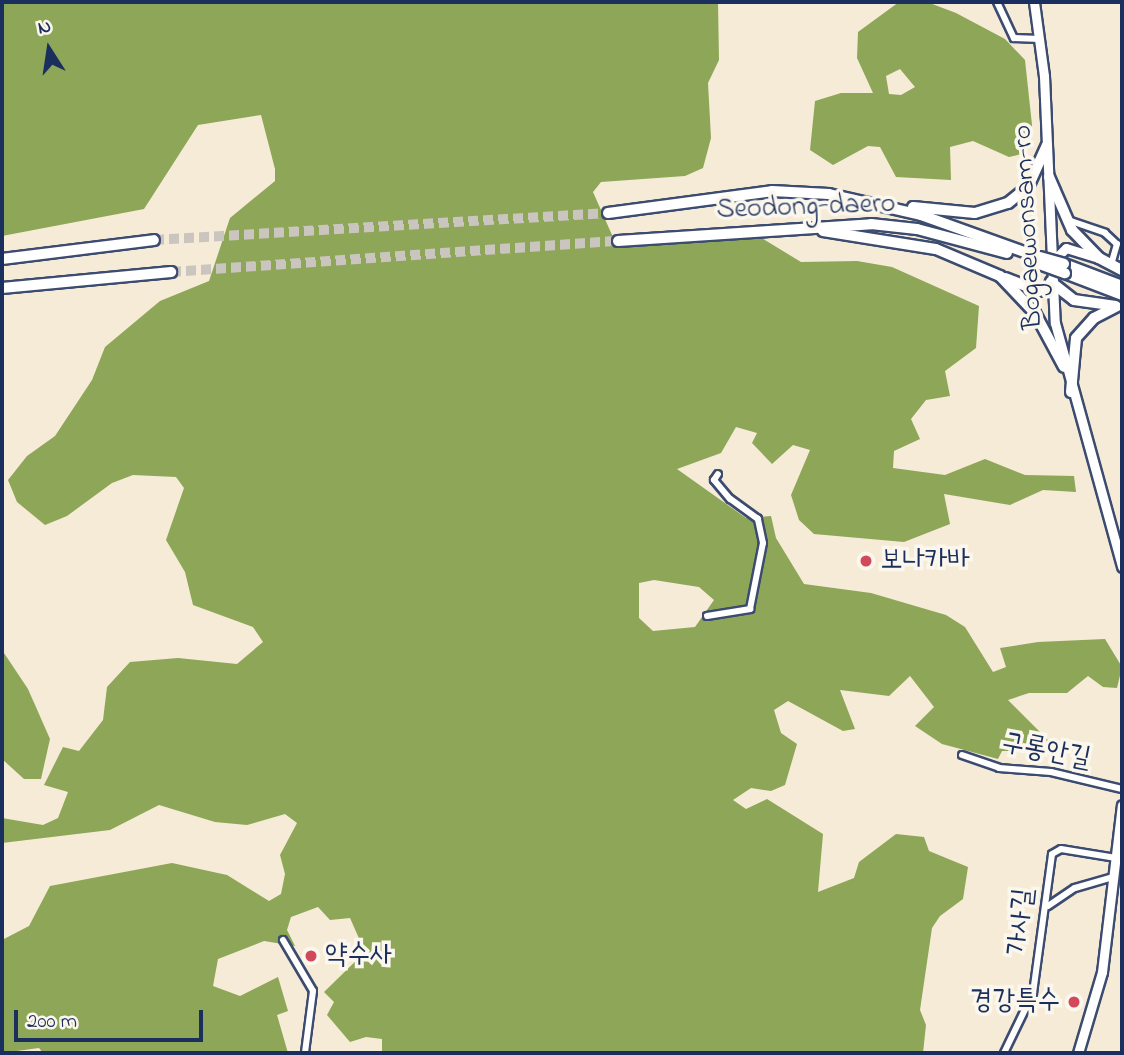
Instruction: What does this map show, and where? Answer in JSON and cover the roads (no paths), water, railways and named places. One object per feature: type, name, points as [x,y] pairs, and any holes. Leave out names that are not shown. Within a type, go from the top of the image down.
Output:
[{"type":"highway","points":[[829,194],[875,197],[957,214],[992,210],[1028,187],[1047,145]]},
{"type":"highway","points":[[1049,177],[1066,219],[1098,258],[1119,269]]},
{"type":"highway","name":"Seodong-daero","points":[[608,213],[772,191],[829,194],[921,215],[1033,258]]},
{"type":"highway","name":"Seodong-daero","points":[[618,242],[779,227],[871,224],[916,229],[1033,258]]},
{"type":"highway","points":[[779,227],[936,248],[1039,291],[1048,289],[1051,282],[1074,300],[1119,307]]},
{"type":"highway","points":[[2,259],[154,240]]},
{"type":"highway","points":[[1033,258],[1122,286]]},
{"type":"highway","points":[[1064,268],[1122,295]]},
{"type":"highway","points":[[2,288],[171,272]]},
{"type":"highway","points":[[1000,276],[1035,313],[1064,367]]},
{"type":"highway","points":[[1071,392],[1076,338],[1094,318],[1119,307]]},
{"type":"main road","name":"Bogaewonsam-ro","points":[[1034,2],[1040,39],[1049,177],[1051,282],[1064,367],[1122,567]]},
{"type":"main road","points":[[1050,265],[1066,248],[1098,258]]},
{"type":"main road","points":[[1079,1053],[1102,972],[1113,877],[1119,859],[1122,805]]},
{"type":"street","points":[[997,2],[1014,38],[1040,39]]},
{"type":"street","points":[[1066,219],[1105,233],[1118,244],[1119,269]]},
{"type":"street","points":[[708,616],[750,609],[763,542],[758,519],[730,499],[714,480],[718,474]]},
{"type":"street","name":"구롱안길","points":[[962,755],[999,768],[1051,772],[1122,789]]},
{"type":"street","name":"가사길","points":[[1004,1053],[1033,993],[1052,854],[1061,849],[1119,859]]},
{"type":"street","points":[[1048,906],[1075,888],[1113,877]]},
{"type":"street","points":[[283,940],[313,991],[304,1053]]},
{"type":"tunnel","points":[[154,240],[608,213]]},
{"type":"tunnel","points":[[171,272],[618,241]]},
{"type":"place","name":"보나카바","points":[[866,561]]},
{"type":"place","name":"약수사","points":[[311,956]]},
{"type":"place","name":"경강특수","points":[[1074,1002]]}]
